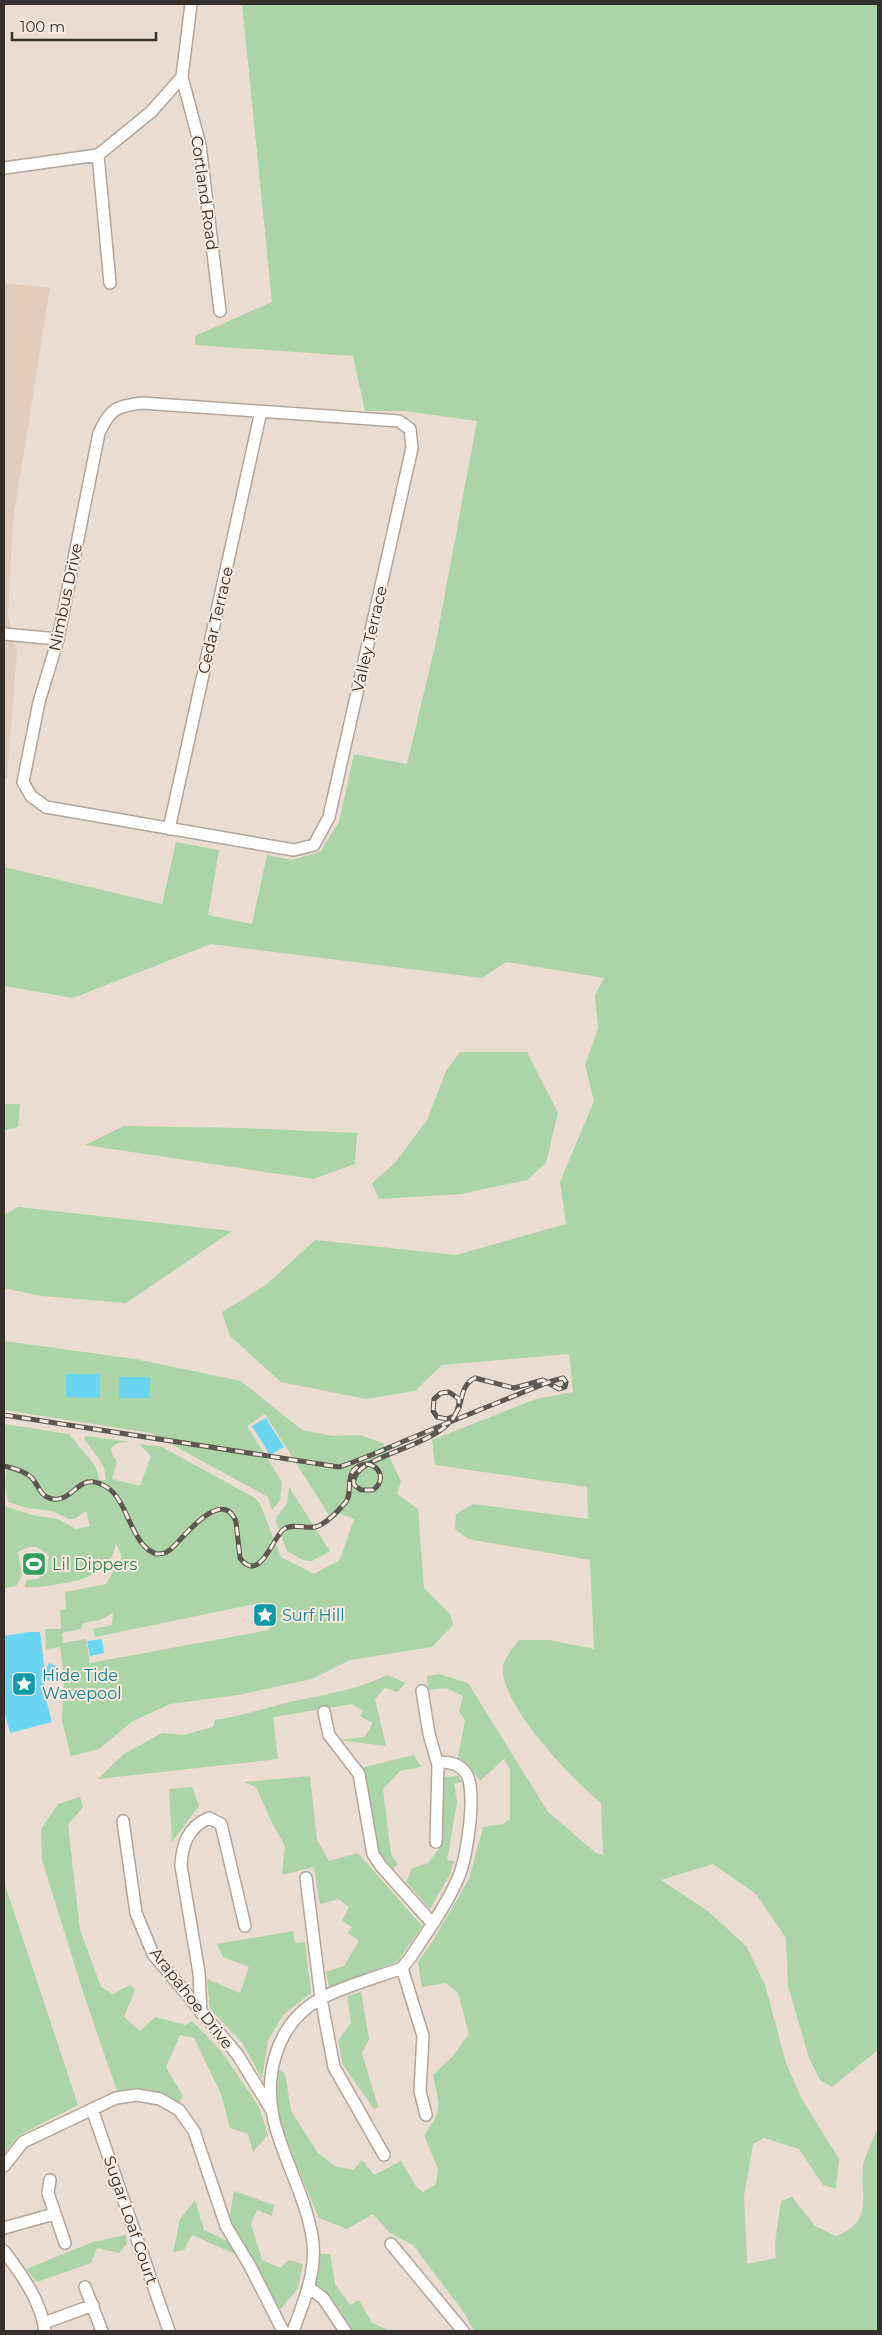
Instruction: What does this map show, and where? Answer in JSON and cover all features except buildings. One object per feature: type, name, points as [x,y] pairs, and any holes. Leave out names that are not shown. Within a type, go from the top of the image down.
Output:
[{"type":"street","points":[[4,168],[98,155],[151,112],[182,77],[191,4]]},
{"type":"street","name":"Cortland Road","points":[[182,77],[200,145],[220,311]]},
{"type":"street","points":[[98,155],[110,283]]},
{"type":"street","name":"Nimbus Drive","points":[[314,844],[294,850],[46,807],[31,796],[23,782],[39,702],[58,639],[98,433],[107,415],[121,405],[142,403],[399,422],[410,429]]},
{"type":"street","name":"Cedar Terrace","points":[[169,829],[262,411]]},
{"type":"street","name":"Valley Terrace","points":[[314,844],[329,817],[412,448],[410,429]]},
{"type":"street","points":[[4,634],[58,639]]},
{"type":"street","points":[[422,1691],[429,1734],[438,1762],[436,1842]]},
{"type":"street","points":[[324,1712],[329,1735],[359,1774],[373,1854],[432,1923]]},
{"type":"street","points":[[293,2331],[308,2287],[312,2265],[313,2237],[305,2207],[277,2134],[271,2109],[272,2068],[276,2049],[284,2033],[300,2013],[321,1998],[402,1968],[458,1879],[465,1862],[468,1846],[471,1781],[465,1772],[457,1766],[450,1762],[438,1762]]},
{"type":"street","points":[[201,2013],[199,1972],[182,1866],[182,1852],[188,1834],[199,1822],[209,1818],[221,1824],[245,1926]]},
{"type":"street","name":"Arapahoe Drive","points":[[123,1821],[136,1913],[154,1954],[201,2013],[237,2054],[271,2109]]},
{"type":"street","points":[[306,1878],[321,1998],[334,2067],[384,2155]]},
{"type":"street","points":[[402,1968],[423,2036],[420,2091],[426,2115]]},
{"type":"street","points":[[4,2166],[22,2142],[116,2098],[137,2095],[160,2099],[179,2110],[194,2131],[226,2226],[250,2266],[283,2331]]},
{"type":"street","name":"Sugar Loaf Court","points":[[92,2109],[169,2331]]},
{"type":"street","points":[[50,2180],[48,2193],[65,2243]]},
{"type":"street","points":[[4,2228],[54,2214]]},
{"type":"street","points":[[391,2244],[463,2331]]},
{"type":"street","points":[[4,2251],[34,2295],[44,2327],[93,2305]]},
{"type":"street","points":[[85,2286],[102,2331]]},
{"type":"street","points":[[308,2287],[323,2298],[345,2331]]},
{"type":"shaded area","points":[[4,283],[50,288],[13,521],[8,616],[17,651],[7,778],[4,778]]},
{"type":"green space","points":[[242,4],[878,4],[878,2050],[832,2087],[820,2080],[809,2058],[788,1986],[786,1938],[756,1894],[713,1864],[661,1880],[708,1911],[747,1947],[765,1985],[786,2063],[803,2101],[839,2159],[836,2189],[823,2185],[799,2149],[764,2138],[753,2144],[744,2196],[747,2264],[776,2258],[775,2243],[781,2201],[792,2197],[815,2226],[836,2236],[856,2224],[863,2207],[864,2162],[878,2127],[878,2331],[474,2331],[465,2314],[413,2245],[390,2233],[373,2214],[347,2229],[319,2218],[282,2131],[275,2107],[279,2070],[285,2073],[291,2111],[318,2153],[335,2166],[353,2170],[362,2160],[374,2175],[401,2161],[416,2186],[423,2192],[436,2184],[438,2169],[424,2135],[435,2119],[438,2106],[433,2075],[452,2057],[469,2034],[458,1993],[446,1983],[422,1987],[418,1962],[469,1879],[483,1827],[503,1824],[510,1819],[510,1769],[504,1759],[480,1781],[468,1764],[458,1758],[465,1720],[459,1712],[463,1696],[446,1688],[428,1690],[427,1676],[439,1674],[468,1683],[548,1812],[596,1853],[603,1855],[601,1803],[557,1760],[525,1720],[505,1682],[503,1666],[507,1656],[519,1640],[549,1640],[594,1649],[590,1560],[468,1539],[455,1529],[456,1514],[473,1504],[588,1519],[587,1487],[435,1465],[432,1440],[536,1399],[573,1392],[569,1354],[442,1365],[415,1391],[366,1399],[281,1382],[230,1336],[222,1312],[266,1285],[315,1240],[456,1255],[566,1224],[560,1182],[594,1101],[585,1065],[598,1028],[595,995],[604,978],[506,962],[482,978],[211,944],[73,998],[4,986],[4,867],[162,904],[176,842],[219,850],[208,915],[252,924],[267,855],[292,860],[320,852],[339,822],[354,754],[407,764],[436,642],[477,421],[404,411],[365,411],[353,356],[195,345],[195,336],[272,302]]},
{"type":"green space","points":[[460,1052],[527,1052],[558,1113],[546,1163],[527,1180],[461,1194],[379,1199],[372,1183],[395,1163],[427,1120],[446,1071]]},
{"type":"green space","points":[[4,1104],[20,1104],[18,1127],[4,1130]]},
{"type":"green space","points":[[124,1126],[244,1128],[357,1133],[355,1164],[313,1179],[85,1145]]},
{"type":"green space","points":[[18,1207],[232,1231],[126,1303],[41,1296],[4,1288],[4,1215]]},
{"type":"green space","points":[[4,1341],[135,1359],[241,1381],[302,1430],[333,1436],[360,1435],[383,1443],[401,1482],[397,1494],[418,1509],[424,1588],[450,1614],[453,1625],[432,1647],[350,1660],[312,1679],[238,1695],[170,1704],[133,1721],[99,1749],[71,1756],[62,1721],[64,1677],[60,1647],[46,1649],[45,1629],[61,1629],[60,1610],[66,1609],[65,1592],[106,1584],[122,1557],[116,1543],[109,1562],[103,1568],[87,1577],[42,1587],[24,1587],[27,1580],[37,1579],[47,1573],[49,1556],[38,1548],[27,1548],[18,1552],[22,1576],[16,1586],[4,1588],[4,1506],[36,1516],[58,1519],[76,1529],[90,1526],[86,1511],[74,1519],[69,1519],[52,1511],[28,1508],[8,1502],[5,1484],[7,1468],[4,1468],[4,1424],[69,1434],[96,1467],[99,1480],[106,1480],[104,1468],[84,1439],[86,1436],[131,1442],[118,1443],[111,1448],[117,1462],[112,1479],[140,1486],[151,1456],[139,1444],[162,1447],[255,1498],[260,1504],[281,1557],[314,1574],[340,1560],[354,1519],[340,1514],[332,1520],[265,1414],[247,1426],[282,1482],[280,1501],[272,1510],[268,1497],[151,1433],[4,1410]],"holes":[[[264,1602],[269,1630],[90,1663],[86,1639],[63,1643],[62,1633],[81,1629],[83,1623],[100,1620],[113,1613],[112,1625],[93,1629],[95,1637]]]},
{"type":"green space","points":[[289,1487],[330,1551],[312,1561],[303,1560],[287,1551],[276,1522],[277,1516],[287,1504]]},
{"type":"green space","points":[[387,1675],[406,1683],[397,1692],[385,1688],[375,1699],[386,1746],[338,1740],[365,1737],[373,1723],[360,1716],[363,1711],[352,1704],[273,1717],[278,1759],[98,1779],[124,1754],[162,1733],[183,1735],[213,1727],[215,1720],[351,1688]]},
{"type":"green space","points":[[414,1755],[421,1767],[400,1771],[383,1789],[391,1855],[398,1864],[393,1869],[377,1850],[361,1768]]},
{"type":"green space","points":[[310,1776],[317,1840],[329,1861],[358,1853],[422,1926],[398,1961],[329,1987],[326,1972],[344,1966],[359,1941],[348,1933],[352,1927],[342,1921],[349,1907],[338,1899],[320,1904],[314,1867],[282,1875],[285,1846],[256,1787],[244,1782]]},
{"type":"green space","points":[[458,1776],[462,1782],[454,1784],[457,1802],[447,1860],[454,1861],[450,1874],[430,1909],[406,1882],[412,1868],[428,1863],[439,1849],[444,1777]]},
{"type":"green space","points":[[192,1787],[199,1806],[172,1842],[169,1789]]},
{"type":"green space","points":[[80,1797],[83,1807],[68,1825],[80,1930],[101,1987],[113,1994],[130,1985],[135,1990],[124,2017],[140,2031],[155,2017],[185,2025],[192,2021],[222,2052],[259,2107],[268,2135],[253,2152],[248,2134],[230,2128],[221,2094],[194,2038],[180,2035],[166,2067],[183,2096],[179,2103],[150,2090],[117,2091],[83,1992],[42,1860],[41,1829],[58,1804]]},
{"type":"green space","points":[[4,1882],[78,2105],[18,2136],[4,2154]]},
{"type":"green space","points":[[293,1931],[295,1943],[305,1942],[311,1993],[284,2014],[268,2040],[262,2079],[243,2044],[210,2009],[207,1979],[240,1993],[249,1967],[223,1957],[217,1944]]},
{"type":"green space","points":[[361,1992],[369,2039],[362,2053],[378,2107],[374,2109],[343,2065],[338,2041],[351,2023],[347,1996]]},
{"type":"green space","points":[[234,2191],[274,2205],[272,2216],[257,2210],[251,2224],[262,2260],[280,2268],[289,2260],[303,2264],[298,2288],[279,2311],[253,2262],[192,2235],[184,2250],[173,2252],[180,2219],[195,2200],[204,2230],[244,2249],[229,2221]]},
{"type":"green space","points":[[126,2235],[127,2244],[119,2253],[97,2248],[91,2263],[37,2282],[26,2269],[93,2242]]},
{"type":"green space","points":[[319,2254],[330,2254],[335,2284],[350,2305],[359,2300],[372,2323],[390,2331],[352,2331],[336,2305],[314,2285]]},
{"type":"water","points":[[66,1374],[100,1374],[100,1398],[66,1397]]},
{"type":"water","points":[[119,1377],[150,1377],[150,1398],[119,1398]]},
{"type":"water","points":[[266,1418],[284,1447],[270,1455],[252,1426]]},
{"type":"water","name":"Lil Dippers","points":[[31,1557],[37,1557],[41,1564],[37,1571],[31,1571],[27,1567],[27,1561]]},
{"type":"water","name":"Hide Tide Wavepool","points":[[40,1632],[45,1671],[49,1663],[56,1666],[53,1671],[56,1678],[47,1681],[43,1675],[44,1691],[52,1722],[10,1733],[4,1710],[4,1636]]},
{"type":"water","points":[[102,1639],[104,1653],[90,1656],[87,1641]]},
{"type":"railway","points":[[4,1415],[339,1467],[367,1457],[405,1441],[448,1423],[465,1416],[498,1402],[515,1396],[532,1389],[549,1382],[563,1378],[566,1382],[565,1387],[559,1389],[543,1380],[514,1388],[475,1378],[465,1387],[459,1408],[454,1416],[447,1419],[437,1417],[433,1411],[434,1399],[441,1393],[449,1392],[459,1399],[455,1416],[442,1429],[425,1439],[368,1464],[357,1474],[354,1485],[361,1490],[373,1490],[378,1484],[379,1473],[371,1465],[365,1464],[359,1466],[351,1475],[349,1495],[345,1503],[335,1514],[319,1526],[291,1526],[284,1529],[260,1563],[254,1566],[247,1565],[240,1558],[236,1522],[230,1512],[222,1509],[213,1512],[193,1526],[169,1550],[157,1554],[149,1550],[142,1543],[121,1503],[108,1488],[98,1483],[84,1483],[67,1496],[53,1499],[42,1494],[32,1478],[26,1473],[4,1466]]},
{"type":"place","name":"Lil Dippers","points":[[34,1564]]},
{"type":"place","name":"Surf Hill","points":[[265,1615]]},
{"type":"place","name":"Hide Tide Wavepool","points":[[24,1684]]}]
